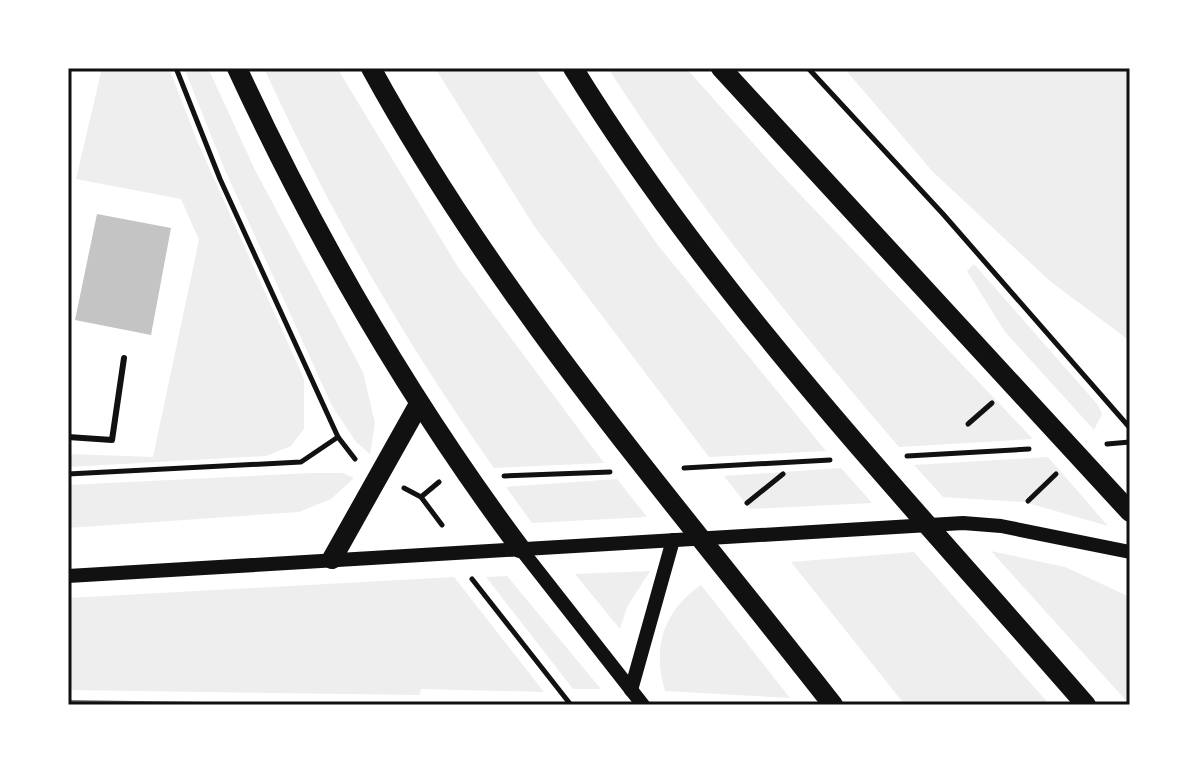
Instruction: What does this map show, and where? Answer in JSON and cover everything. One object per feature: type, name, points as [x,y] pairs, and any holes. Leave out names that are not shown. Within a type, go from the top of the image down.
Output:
[{"type":"main road","points":[[237,68],[270,139],[343,277],[419,404],[520,548]]},
{"type":"main road","points":[[371,68],[467,226],[553,347],[833,705]]},
{"type":"main road","points":[[573,68],[656,192],[720,278],[794,369],[1086,705]]},
{"type":"main road","points":[[721,68],[1130,512]]},
{"type":"main road","points":[[332,559],[419,404]]},
{"type":"street","points":[[68,576],[963,523],[1001,526],[1126,551]]},
{"type":"street","points":[[631,690],[673,540]]},
{"type":"street","points":[[520,548],[643,705]]},
{"type":"lane","points":[[68,437],[112,440],[124,358]]},
{"type":"path","points":[[68,474],[301,462],[338,437],[220,179],[176,68]]},
{"type":"path","points":[[808,68],[943,214],[1130,428]]},
{"type":"path","points":[[968,424],[992,402]]},
{"type":"path","points":[[1028,501],[1056,473]]},
{"type":"path","points":[[747,503],[783,474]]},
{"type":"shaded area","points":[[102,68],[169,68],[198,143],[304,379],[304,429],[291,446],[266,456],[68,467],[68,454],[153,457],[199,240],[181,199],[76,179]]},
{"type":"shaded area","points":[[184,68],[208,68],[255,170],[363,372],[375,423],[370,454],[356,442],[332,406],[224,168]]},
{"type":"shaded area","points":[[264,68],[337,68],[458,267],[604,463],[494,468],[370,274],[314,172]]},
{"type":"shaded area","points":[[435,68],[535,68],[657,244],[826,451],[709,457],[534,226]]},
{"type":"shaded area","points":[[608,68],[686,68],[776,169],[1033,439],[899,447],[710,215]]},
{"type":"shaded area","points":[[844,68],[1130,68],[1130,341],[1051,282],[933,172]]},
{"type":"shaded area","points":[[974,264],[1098,405],[1102,414],[1094,430],[1005,332],[967,271]]},
{"type":"shaded area","points":[[1048,457],[1108,526],[1024,502],[943,497],[914,465]]},
{"type":"shaded area","points":[[841,468],[872,503],[750,509],[724,476]]},
{"type":"shaded area","points":[[343,473],[354,478],[331,499],[299,512],[68,528],[68,485]]},
{"type":"shaded area","points":[[617,479],[647,517],[532,523],[506,487]]},
{"type":"shaded area","points":[[991,551],[1065,567],[1130,597],[1130,705]]},
{"type":"shaded area","points":[[914,552],[1050,705],[905,705],[791,562]]},
{"type":"shaded area","points":[[650,571],[627,607],[620,629],[575,574]]},
{"type":"shaded area","points":[[507,576],[601,689],[573,689],[486,577]]},
{"type":"shaded area","points":[[454,577],[544,692],[421,689],[420,695],[68,690],[68,598]]},
{"type":"shaded area","points":[[701,585],[790,698],[665,691],[660,660],[664,632],[678,606]]},
{"type":"building","points":[[97,214],[171,228],[151,335],[75,320]]},
{"type":"tram line","points":[[68,701],[330,705]]}]
